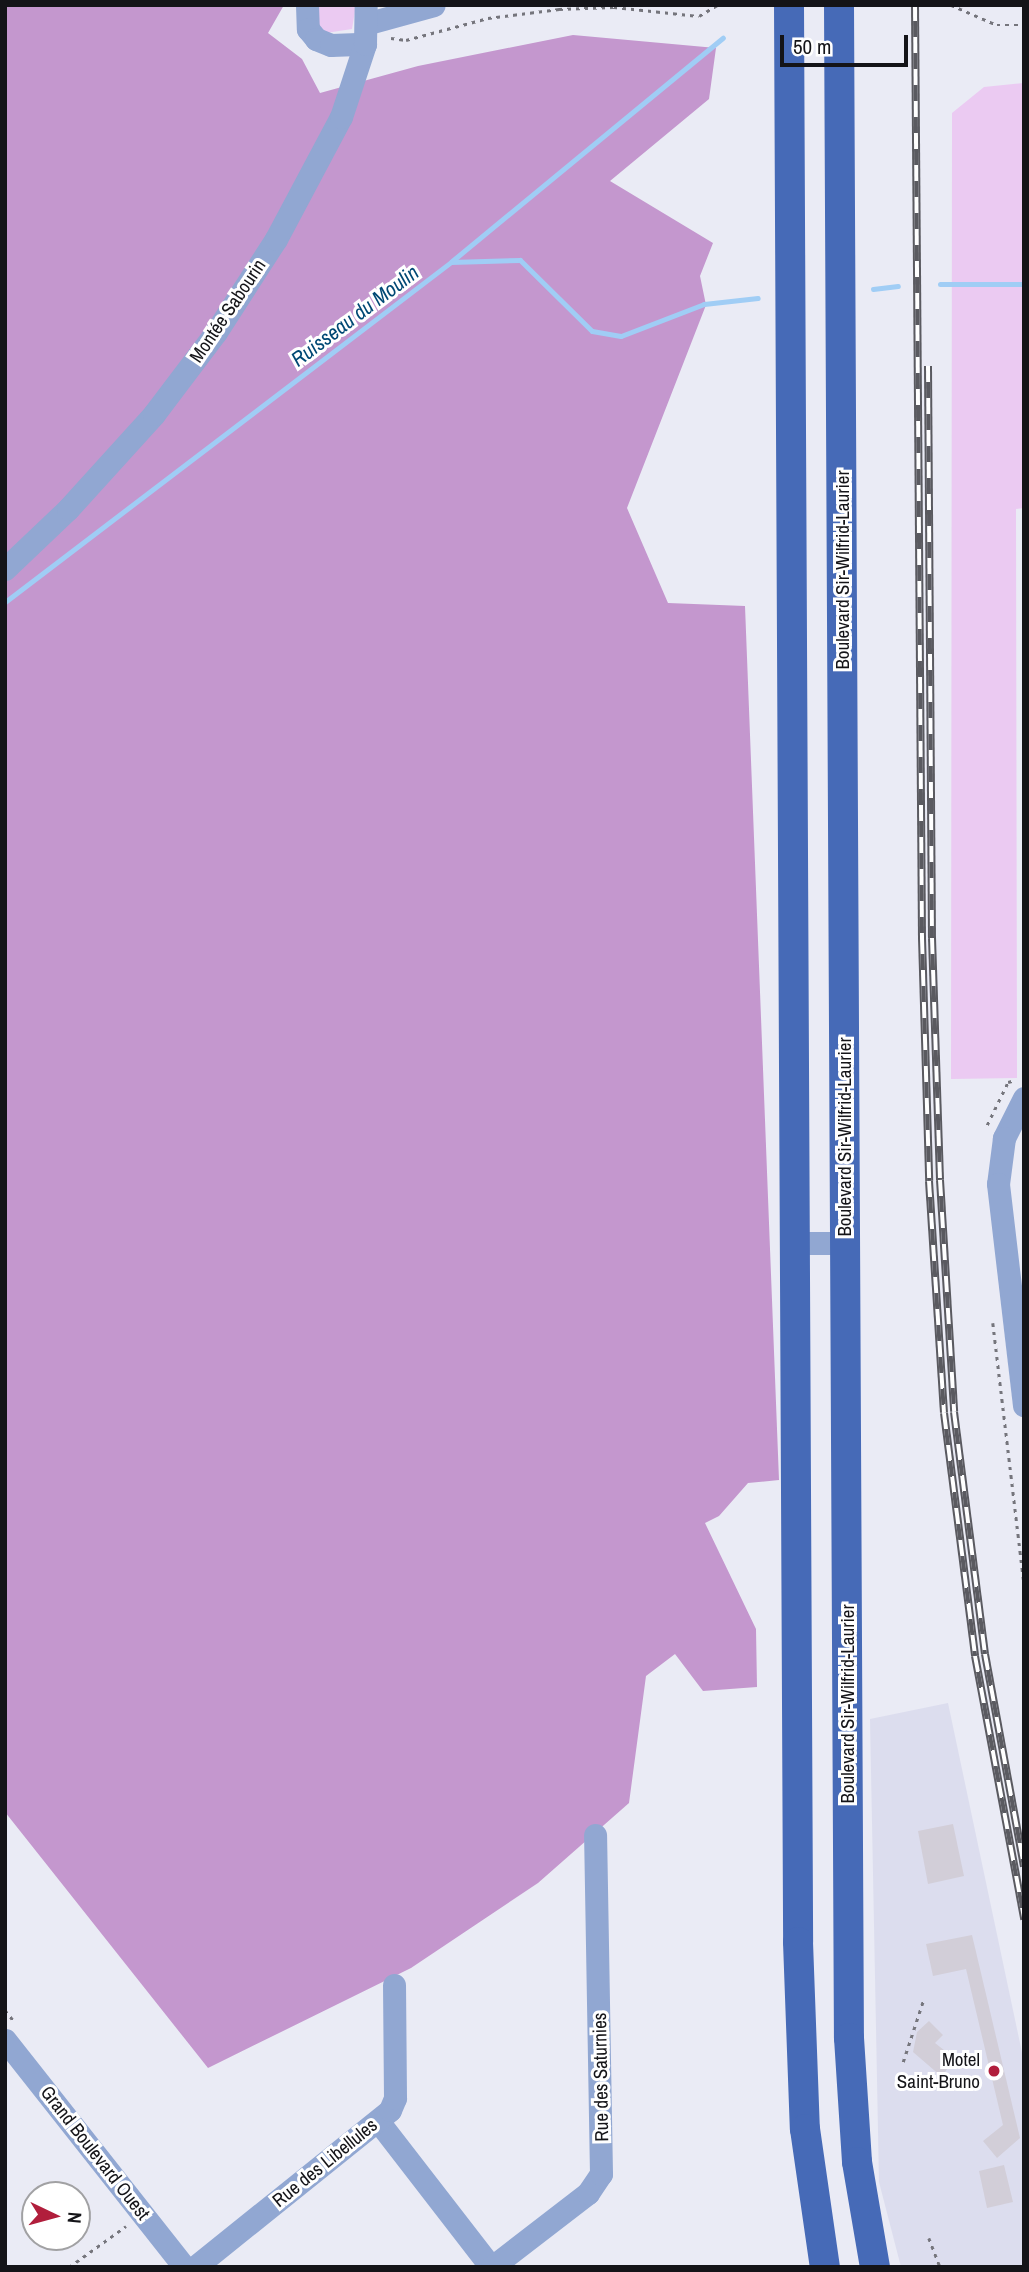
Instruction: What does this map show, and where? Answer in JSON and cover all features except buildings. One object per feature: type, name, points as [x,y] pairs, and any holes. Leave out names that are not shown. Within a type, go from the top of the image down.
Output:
[{"type":"main road","points":[[789,5],[800,2054],[807,2157],[825,2267]]},
{"type":"main road","name":"Boulevard Sir-Wilfrid-Laurier","points":[[839,5],[849,2038],[855,2138],[875,2267]]},
{"type":"street","points":[[307,5],[308,29],[316,39],[331,45],[367,24],[434,5]]},
{"type":"street","name":"Montée Sabourin","points":[[5,569],[105,470],[216,332],[324,156],[367,24]]},
{"type":"street","points":[[1024,1098],[1008,1126],[998,1172],[1019,1323],[1024,1405]]},
{"type":"street","points":[[794,1243],[846,1243]]},
{"type":"street","name":"Rue des Saturnies","points":[[492,2267],[588,2193],[601,2174],[595,1835]]},
{"type":"street","name":"Rue des Libellules","points":[[195,2267],[378,2121],[395,2098],[394,1985]]},
{"type":"street","name":"Grand Boulevard Ouest","points":[[5,2040],[184,2267]]},
{"type":"street","points":[[378,2121],[492,2267]]},
{"type":"path","points":[[391,38],[406,40],[488,18],[550,10],[614,7],[699,16],[717,5]]},
{"type":"path","points":[[951,5],[997,25],[1024,25]]},
{"type":"path","points":[[903,2062],[923,2001]]},
{"type":"path","points":[[69,2267],[134,2219]]},
{"type":"path","points":[[929,2238],[940,2267]]},
{"type":"shaded area","points":[[5,5],[284,5],[268,33],[302,59],[320,93],[418,66],[573,35],[716,48],[709,99],[610,181],[713,243],[700,276],[706,305],[627,508],[668,603],[745,606],[779,1480],[748,1483],[719,1516],[705,1523],[756,1629],[757,1687],[703,1691],[675,1654],[646,1676],[629,1803],[538,1883],[411,1968],[208,2068],[5,1812]]},
{"type":"shaded area","points":[[318,5],[356,5],[352,29],[326,33],[319,27]]},
{"type":"shaded area","points":[[1024,83],[1024,508],[1016,509],[1017,1078],[951,1079],[952,113],[984,87]]},
{"type":"shaded area","points":[[948,1703],[1024,2062],[1024,2266],[1018,2267],[901,2267],[879,2182],[870,1719]]},
{"type":"waterway","points":[[452,261],[723,38]]},
{"type":"waterway","name":"Ruisseau du Moulin","points":[[5,602],[451,262],[520,260],[592,331],[621,336],[704,304],[758,298]]},
{"type":"waterway","name":"Ruisseau du Moulin","points":[[940,284],[1024,284]]},
{"type":"waterway","name":"Ruisseau du Moulin","points":[[873,289],[898,286]]},
{"type":"railway","points":[[915,5],[922,938],[929,1181],[944,1413],[975,1656],[1024,1919]]},
{"type":"railway","points":[[928,366],[932,938],[940,1180],[954,1412],[985,1654],[1024,1866]]},
{"type":"place","name":"Motel Saint-Bruno","points":[[994,2071]]}]
